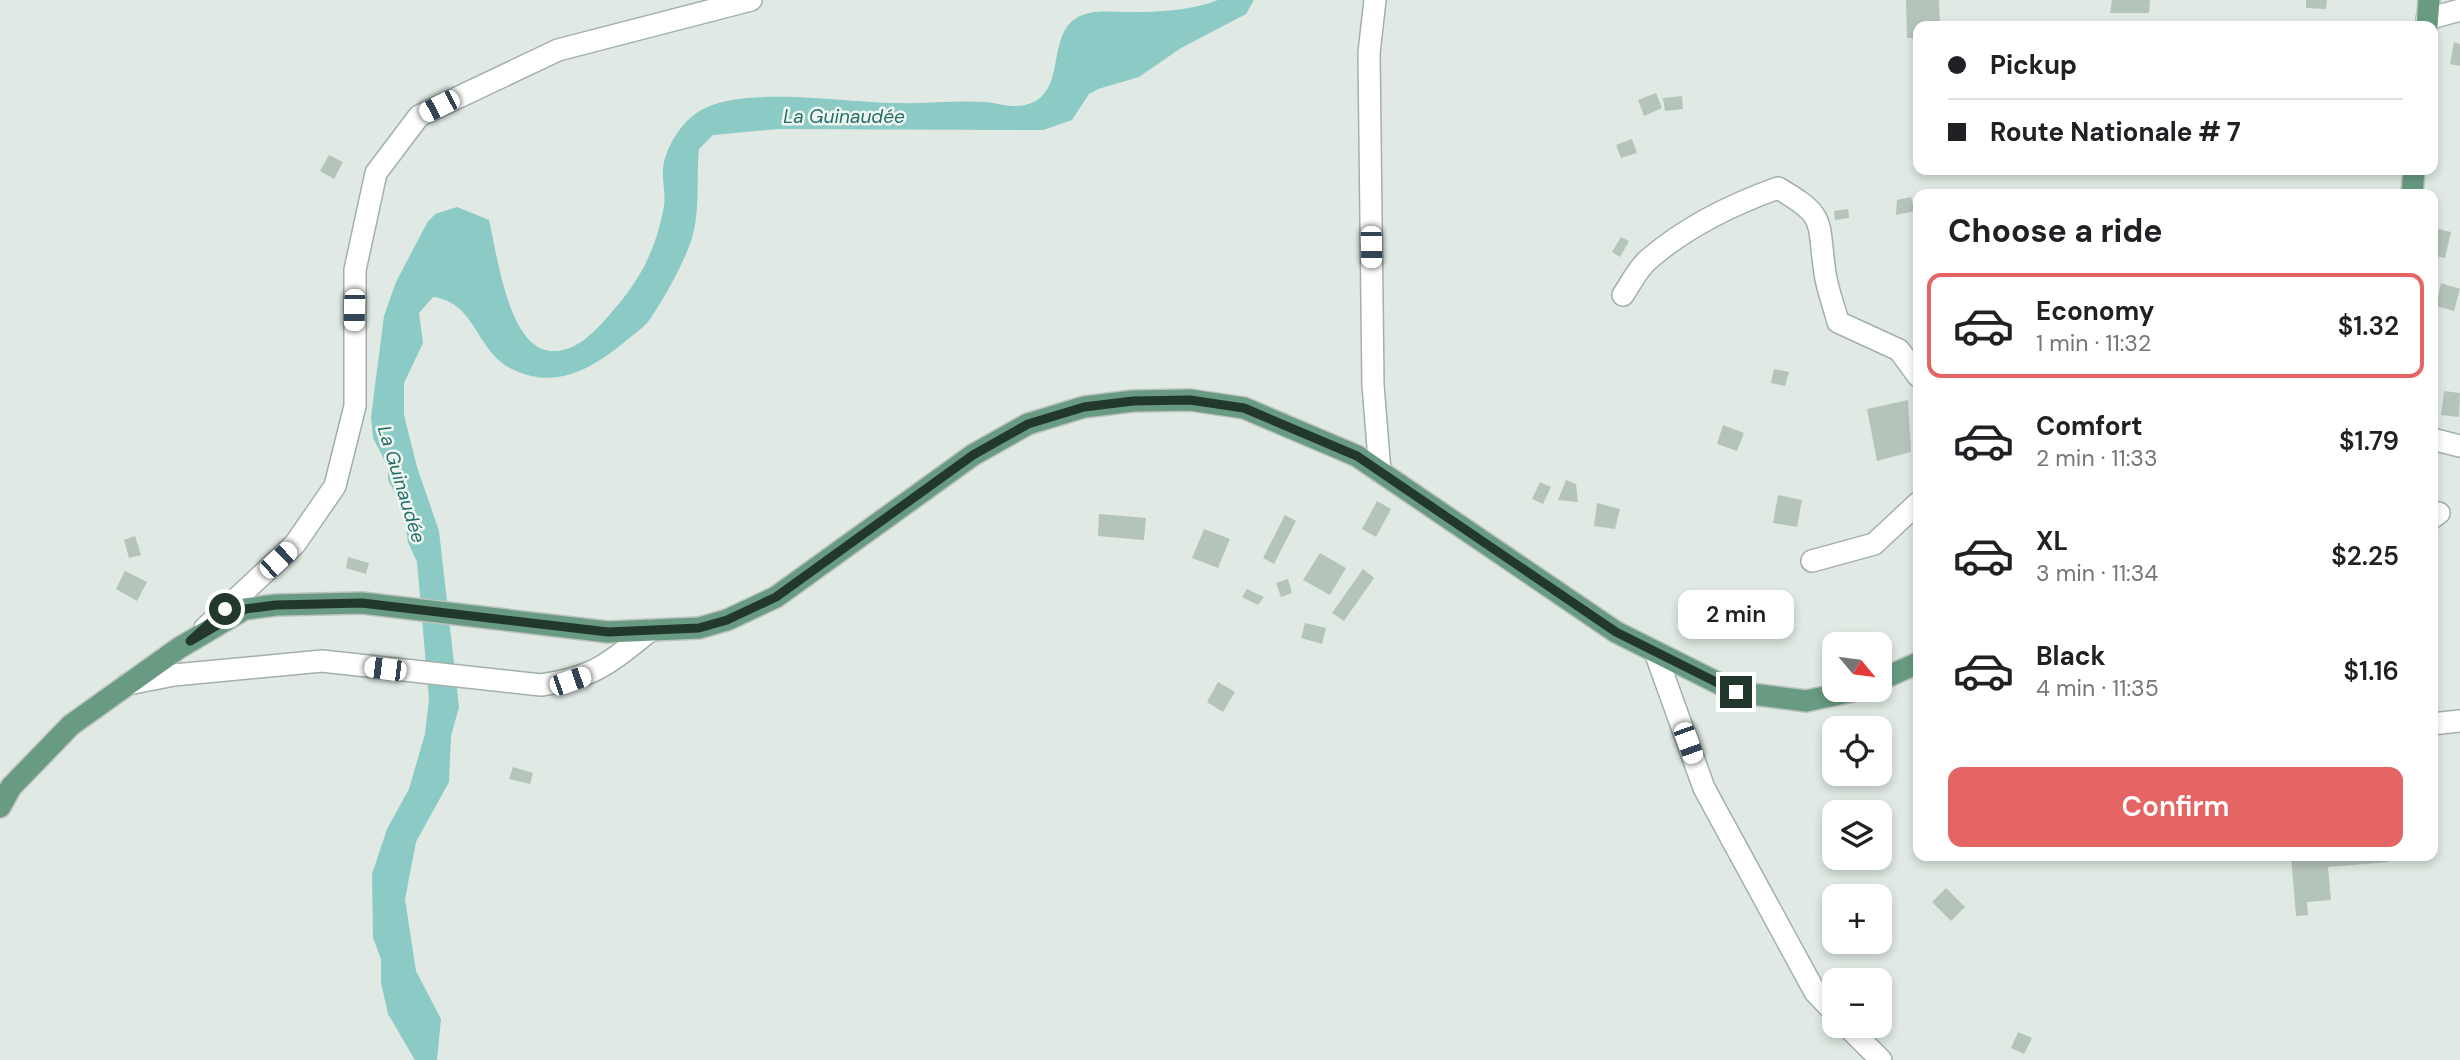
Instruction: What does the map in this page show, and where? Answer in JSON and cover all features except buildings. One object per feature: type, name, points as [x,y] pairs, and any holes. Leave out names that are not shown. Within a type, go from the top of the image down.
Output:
[{"type":"main road","points":[[0,807],[11,787],[71,725],[190,641],[245,609],[276,605],[362,603],[608,632],[699,628],[727,620],[776,597],[973,455],[1028,424],[1084,407],[1133,401],[1190,400],[1244,408],[1357,456],[1616,632],[1736,692],[1806,701],[1822,698]]},
{"type":"main road","points":[[1892,675],[1913,665]]},
{"type":"street","points":[[190,641],[295,544],[335,485],[355,406],[355,270],[376,173],[419,116],[558,50],[751,0]]},
{"type":"street","points":[[1375,0],[1368,53],[1373,385],[1380,472]]},
{"type":"street","points":[[2428,15],[2460,10]]},
{"type":"street","points":[[1623,295],[1647,261],[1671,243],[1740,202],[1777,188],[1809,206],[1818,219],[1825,274],[1838,322],[1899,350],[1913,369]]},
{"type":"street","points":[[2438,440],[2460,446]]},
{"type":"street","points":[[1812,561],[1874,544],[1913,508]]},
{"type":"street","points":[[128,684],[174,675],[322,661],[484,681],[541,685],[570,681],[597,671],[651,630]]},
{"type":"street","points":[[1655,652],[1704,788],[1815,992],[1822,999]]},
{"type":"street","points":[[2438,723],[2460,721]]},
{"type":"street","points":[[1859,1038],[1881,1060]]},
{"type":"water","name":"La Guinaudée","points":[[1218,0],[1254,0],[1246,14],[1181,48],[1139,77],[1089,94],[1072,120],[1043,130],[779,129],[713,135],[699,149],[697,209],[693,233],[667,292],[642,328],[601,359],[573,373],[544,378],[512,369],[491,351],[467,317],[447,301],[433,297],[419,313],[423,343],[404,383],[404,415],[417,467],[439,531],[459,707],[451,736],[449,782],[416,842],[405,899],[416,971],[441,1019],[437,1060],[415,1060],[388,1014],[381,983],[381,959],[373,938],[372,874],[387,829],[409,789],[425,734],[429,699],[417,562],[408,542],[403,508],[388,480],[388,467],[373,438],[371,417],[384,316],[396,282],[427,223],[435,214],[457,207],[489,220],[507,297],[524,334],[536,346],[551,351],[567,349],[587,338],[598,327],[623,298],[645,265],[663,212],[664,161],[680,129],[698,112],[717,104],[766,97],[896,103],[986,102],[1018,106],[1034,102],[1045,93],[1051,81],[1061,38],[1068,26],[1078,17],[1099,12],[1177,10]]},
{"type":"route","points":[[225,609],[190,641],[245,609],[276,605],[362,603],[608,632],[699,628],[727,620],[776,597],[973,455],[1028,424],[1084,407],[1133,401],[1190,400],[1244,408],[1357,456],[1616,632],[1736,692]]}]
